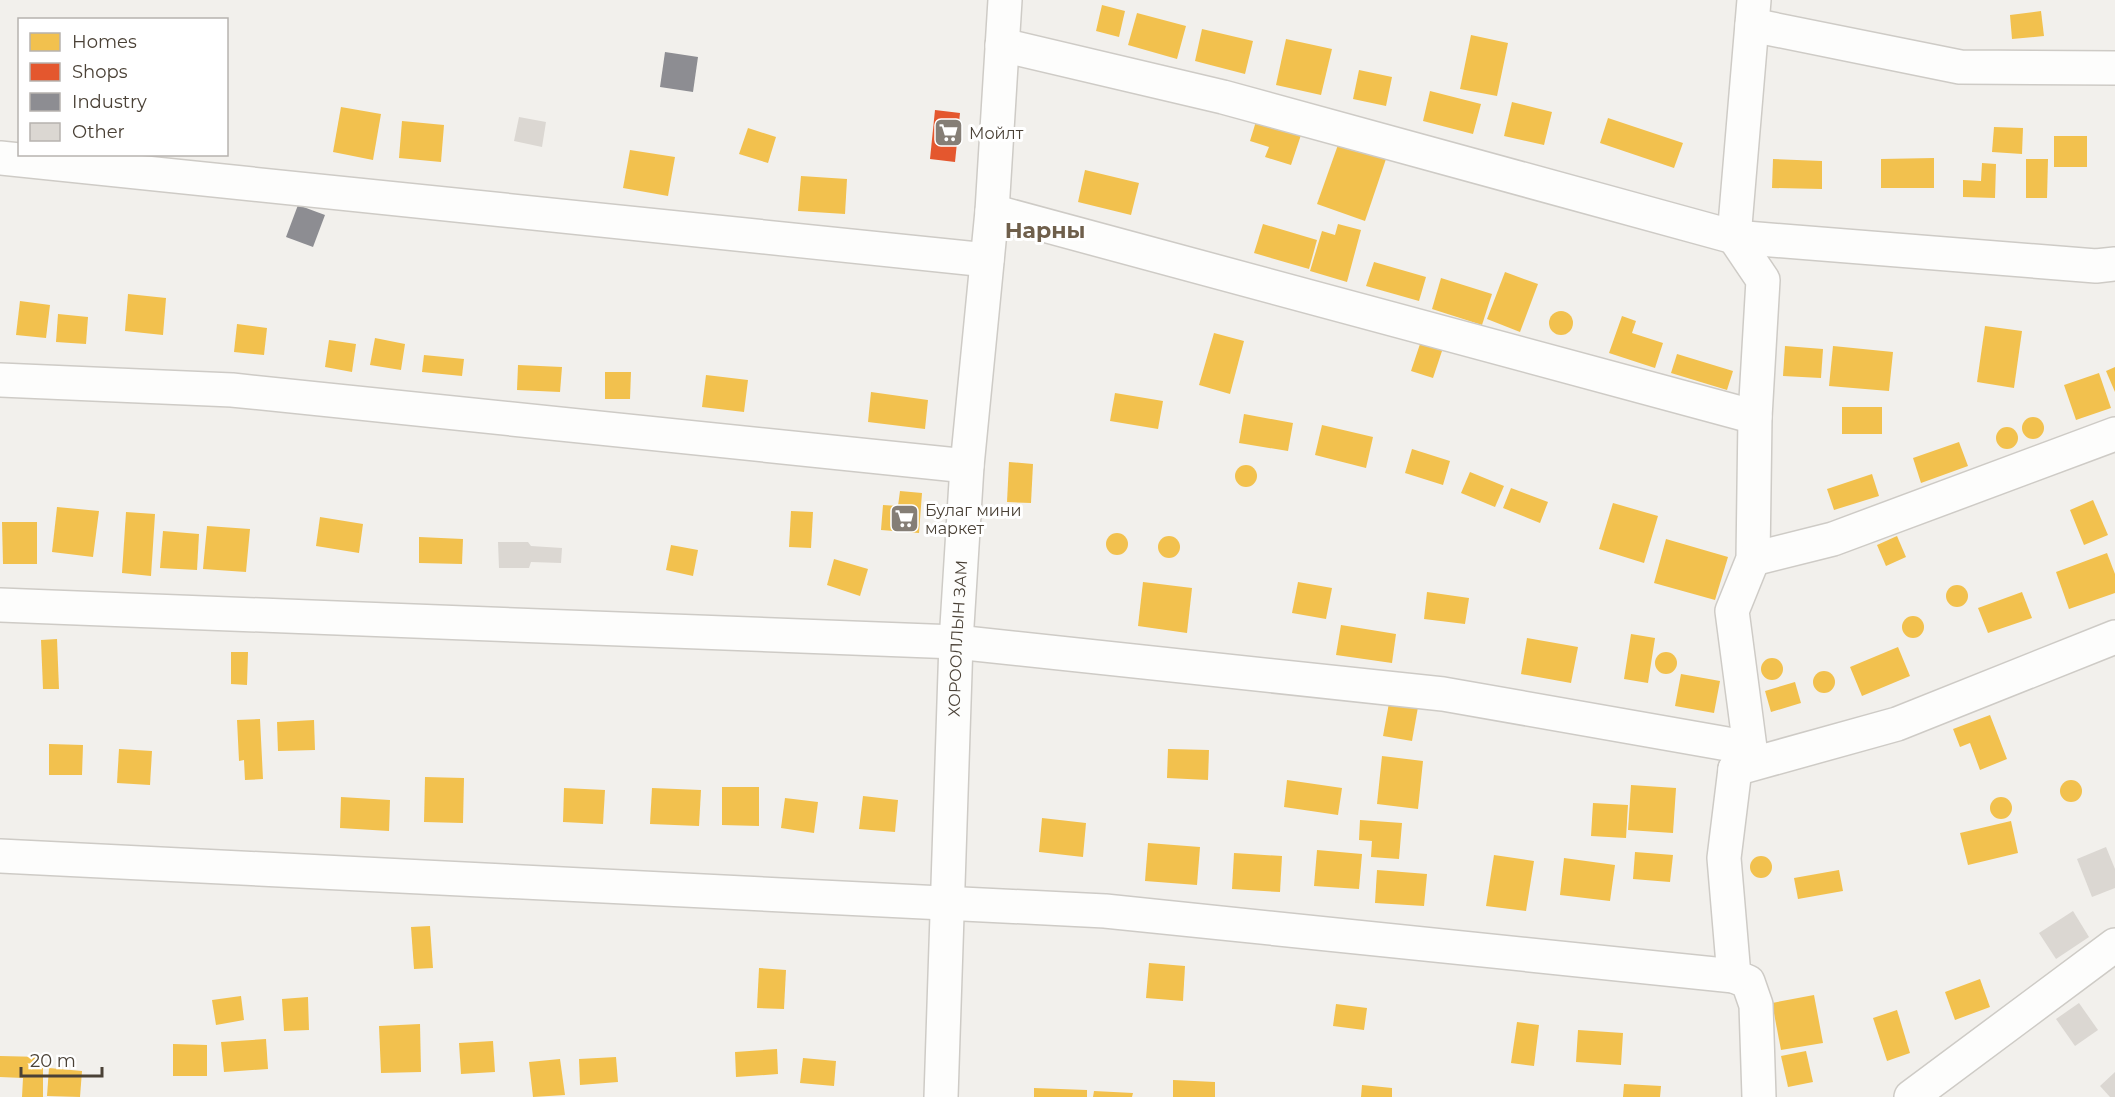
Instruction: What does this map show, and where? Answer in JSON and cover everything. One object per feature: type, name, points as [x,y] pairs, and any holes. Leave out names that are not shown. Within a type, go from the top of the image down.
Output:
[{"type":"street","name":"ХОРООЛЛЫН ЗАМ","points":[[941,1097],[956,642],[967,466],[992,211],[1005,0]]},
{"type":"street","points":[[1734,976],[1724,858],[1743,759],[1732,611],[1753,560],[1755,417],[1763,280],[1734,237],[1750,7],[1960,67],[2115,68]]},
{"type":"street","points":[[1002,45],[1234,100],[1734,237],[2096,266],[2115,264]]},
{"type":"street","points":[[0,158],[987,260]]},
{"type":"street","points":[[992,211],[1755,417]]},
{"type":"street","points":[[0,380],[232,390],[967,466]]},
{"type":"street","points":[[1753,560],[1833,539],[2115,434]]},
{"type":"street","points":[[0,605],[956,642],[1443,694],[1743,759],[1897,723],[2115,637]]},
{"type":"street","points":[[0,856],[1105,911],[1734,976],[1748,982],[1756,1005],[1759,1097]]},
{"type":"street","points":[[1911,1097],[2115,945]]},
{"type":"building: Homes","points":[[1102,5],[1125,11],[1119,37],[1096,31]]},
{"type":"building: Homes","points":[[2041,11],[2044,36],[2012,39],[2010,15]]},
{"type":"building: Homes","points":[[1137,13],[1186,26],[1177,59],[1128,45]]},
{"type":"building: Homes","points":[[1202,29],[1253,41],[1245,74],[1195,61]]},
{"type":"building: Homes","points":[[1471,35],[1508,43],[1497,96],[1460,89]]},
{"type":"building: Homes","points":[[1286,39],[1332,49],[1321,95],[1276,85]]},
{"type":"building: Homes","points":[[1359,70],[1392,77],[1386,106],[1353,99]]},
{"type":"building: Homes","points":[[1430,91],[1481,104],[1473,134],[1423,121]]},
{"type":"building: Homes","points":[[1512,102],[1552,112],[1544,145],[1504,136]]},
{"type":"building: Homes","points":[[341,107],[381,114],[373,160],[333,152]]},
{"type":"building: Homes","points":[[1257,118],[1302,132],[1291,165],[1265,157],[1269,147],[1250,141]]},
{"type":"building: Homes","points":[[1608,118],[1683,143],[1674,168],[1600,143]]},
{"type":"building: Homes","points":[[402,121],[444,125],[441,162],[399,158]]},
{"type":"building: Homes","points":[[1994,127],[2023,128],[2022,154],[1992,152]]},
{"type":"building: Homes","points":[[748,128],[776,137],[768,163],[739,154]]},
{"type":"building: Homes","points":[[2054,136],[2087,136],[2087,167],[2054,167]]},
{"type":"building: Homes","points":[[1339,142],[1386,159],[1365,221],[1317,204]]},
{"type":"building: Homes","points":[[630,150],[675,157],[668,196],[623,188]]},
{"type":"building: Homes","points":[[1934,158],[1934,188],[1881,188],[1881,159]]},
{"type":"building: Homes","points":[[1773,159],[1822,161],[1822,189],[1772,188]]},
{"type":"building: Homes","points":[[2026,159],[2048,159],[2047,198],[2026,198]]},
{"type":"building: Homes","points":[[1982,163],[1996,164],[1995,198],[1963,197],[1963,180],[1981,181]]},
{"type":"building: Homes","points":[[1085,170],[1139,183],[1131,215],[1078,202]]},
{"type":"building: Homes","points":[[801,176],[847,179],[845,214],[798,211]]},
{"type":"building: Homes","points":[[1263,224],[1317,240],[1309,269],[1254,253]]},
{"type":"building: Homes","points":[[1338,224],[1361,230],[1347,282],[1310,271],[1322,231],[1335,235]]},
{"type":"building: Homes","points":[[1374,262],[1426,277],[1419,301],[1366,286]]},
{"type":"building: Homes","points":[[1505,272],[1538,284],[1520,332],[1487,319]]},
{"type":"building: Homes","points":[[1441,278],[1492,294],[1482,325],[1432,309]]},
{"type":"building: Homes","points":[[128,294],[166,298],[163,335],[125,331]]},
{"type":"building: Homes","points":[[20,301],[50,305],[46,338],[16,335]]},
{"type":"building: Homes","points":[[1561,311],[1570,314],[1573,323],[1570,332],[1561,335],[1552,332],[1549,323],[1552,314]]},
{"type":"building: Homes","points":[[58,314],[88,317],[86,344],[56,342]]},
{"type":"building: Homes","points":[[1622,316],[1636,321],[1632,333],[1663,343],[1655,368],[1609,353]]},
{"type":"building: Homes","points":[[237,324],[267,328],[264,355],[234,352]]},
{"type":"building: Homes","points":[[1985,326],[2022,331],[2014,388],[1977,382]]},
{"type":"building: Homes","points":[[1214,333],[1244,341],[1230,394],[1199,385]]},
{"type":"building: Homes","points":[[375,338],[405,344],[401,370],[370,365]]},
{"type":"building: Homes","points":[[329,340],[356,344],[352,372],[325,367]]},
{"type":"building: Homes","points":[[1421,341],[1443,348],[1433,378],[1411,371]]},
{"type":"building: Homes","points":[[1785,346],[1823,349],[1821,378],[1783,376]]},
{"type":"building: Homes","points":[[1833,346],[1893,352],[1889,391],[1829,386]]},
{"type":"building: Homes","points":[[1677,354],[1733,371],[1727,390],[1671,373]]},
{"type":"building: Homes","points":[[424,355],[464,359],[462,376],[422,372]]},
{"type":"building: Homes","points":[[518,365],[562,367],[560,392],[517,390]]},
{"type":"building: Homes","points":[[2115,367],[2115,392],[2106,371]]},
{"type":"building: Homes","points":[[605,372],[631,372],[630,399],[605,399]]},
{"type":"building: Homes","points":[[2099,373],[2111,408],[2076,420],[2064,385]]},
{"type":"building: Homes","points":[[706,375],[748,380],[744,412],[702,407]]},
{"type":"building: Homes","points":[[871,392],[928,400],[925,429],[868,422]]},
{"type":"building: Homes","points":[[1115,393],[1163,401],[1158,429],[1110,421]]},
{"type":"building: Homes","points":[[1842,407],[1882,407],[1882,434],[1842,434]]},
{"type":"building: Homes","points":[[1244,414],[1293,423],[1288,451],[1239,443]]},
{"type":"building: Homes","points":[[2033,417],[2041,420],[2044,428],[2041,436],[2033,439],[2025,436],[2022,428],[2025,420]]},
{"type":"building: Homes","points":[[1322,425],[1373,437],[1366,468],[1315,455]]},
{"type":"building: Homes","points":[[2003,427],[2011,427],[2018,434],[2018,442],[2011,449],[2003,449],[1996,442],[1996,434]]},
{"type":"building: Homes","points":[[1959,442],[1968,466],[1921,483],[1913,458]]},
{"type":"building: Homes","points":[[1412,449],[1450,461],[1443,485],[1405,473]]},
{"type":"building: Homes","points":[[1009,462],[1033,464],[1031,503],[1007,502]]},
{"type":"building: Homes","points":[[1246,465],[1254,468],[1257,476],[1254,484],[1246,487],[1238,484],[1235,476],[1238,468]]},
{"type":"building: Homes","points":[[1470,472],[1504,486],[1495,507],[1461,493]]},
{"type":"building: Homes","points":[[1872,474],[1879,496],[1834,510],[1827,489]]},
{"type":"building: Homes","points":[[1511,488],[1548,502],[1540,523],[1503,508]]},
{"type":"building: Homes","points":[[900,491],[922,493],[919,533],[881,530],[883,505],[898,506]]},
{"type":"building: Homes","points":[[2093,500],[2108,535],[2084,545],[2070,510]]},
{"type":"building: Homes","points":[[1613,503],[1658,516],[1644,563],[1599,549]]},
{"type":"building: Homes","points":[[57,507],[99,511],[93,557],[52,552]]},
{"type":"building: Homes","points":[[791,511],[813,512],[811,548],[789,547]]},
{"type":"building: Homes","points":[[126,512],[155,514],[151,576],[122,573]]},
{"type":"building: Homes","points":[[320,517],[363,524],[359,553],[316,546]]},
{"type":"building: Homes","points":[[2,522],[37,522],[37,564],[3,564]]},
{"type":"building: Homes","points":[[207,526],[250,529],[246,572],[203,569]]},
{"type":"building: Homes","points":[[163,531],[199,534],[197,570],[160,568]]},
{"type":"building: Homes","points":[[1117,533],[1125,536],[1128,544],[1125,552],[1117,555],[1109,552],[1106,544],[1109,536]]},
{"type":"building: Homes","points":[[1165,536],[1173,536],[1180,543],[1180,551],[1173,558],[1165,558],[1158,551],[1158,543]]},
{"type":"building: Homes","points":[[1897,536],[1906,557],[1886,566],[1877,545]]},
{"type":"building: Homes","points":[[419,537],[463,539],[462,564],[419,563]]},
{"type":"building: Homes","points":[[1666,539],[1728,557],[1715,600],[1654,583]]},
{"type":"building: Homes","points":[[671,545],[698,550],[693,576],[666,570]]},
{"type":"building: Homes","points":[[2107,553],[2115,574],[2115,593],[2069,609],[2056,572]]},
{"type":"building: Homes","points":[[834,559],[868,569],[860,596],[827,585]]},
{"type":"building: Homes","points":[[1143,582],[1192,588],[1187,633],[1138,626]]},
{"type":"building: Homes","points":[[1298,582],[1332,588],[1326,619],[1292,613]]},
{"type":"building: Homes","points":[[1957,585],[1965,588],[1968,596],[1965,604],[1957,607],[1949,604],[1946,596],[1949,588]]},
{"type":"building: Homes","points":[[1427,592],[1469,598],[1465,624],[1424,619]]},
{"type":"building: Homes","points":[[2022,592],[2032,618],[1988,633],[1978,608]]},
{"type":"building: Homes","points":[[1909,616],[1917,616],[1924,623],[1924,631],[1917,638],[1909,638],[1902,631],[1902,623]]},
{"type":"building: Homes","points":[[1341,625],[1396,634],[1392,663],[1336,655]]},
{"type":"building: Homes","points":[[1631,634],[1655,638],[1648,683],[1624,679]]},
{"type":"building: Homes","points":[[1527,638],[1578,647],[1571,683],[1521,674]]},
{"type":"building: Homes","points":[[57,639],[59,689],[43,689],[41,640]]},
{"type":"building: Homes","points":[[1898,647],[1910,676],[1862,696],[1850,667]]},
{"type":"building: Homes","points":[[231,652],[248,652],[247,685],[231,684]]},
{"type":"building: Homes","points":[[1662,652],[1670,652],[1677,659],[1677,667],[1670,674],[1662,674],[1655,667],[1655,659]]},
{"type":"building: Homes","points":[[1768,658],[1776,658],[1783,665],[1783,673],[1776,680],[1768,680],[1761,673],[1761,665]]},
{"type":"building: Homes","points":[[1820,671],[1828,671],[1835,678],[1835,686],[1828,693],[1820,693],[1813,686],[1813,678]]},
{"type":"building: Homes","points":[[1681,674],[1720,681],[1714,713],[1675,706]]},
{"type":"building: Homes","points":[[1795,682],[1801,703],[1771,712],[1765,691]]},
{"type":"building: Homes","points":[[1389,703],[1418,707],[1412,741],[1383,736]]},
{"type":"building: Homes","points":[[1990,715],[2007,759],[1980,770],[1970,743],[1960,747],[1953,729]]},
{"type":"building: Homes","points":[[260,719],[263,779],[245,780],[244,760],[239,761],[237,720]]},
{"type":"building: Homes","points":[[314,720],[315,750],[278,751],[277,722]]},
{"type":"building: Homes","points":[[49,744],[83,745],[82,775],[49,775]]},
{"type":"building: Homes","points":[[119,749],[152,751],[150,785],[117,783]]},
{"type":"building: Homes","points":[[1168,749],[1209,750],[1208,780],[1167,778]]},
{"type":"building: Homes","points":[[1382,756],[1423,761],[1418,809],[1377,804]]},
{"type":"building: Homes","points":[[425,777],[464,778],[463,823],[424,822]]},
{"type":"building: Homes","points":[[1287,780],[1342,788],[1338,815],[1284,807]]},
{"type":"building: Homes","points":[[2071,780],[2079,783],[2082,791],[2079,799],[2071,802],[2063,799],[2060,791],[2063,783]]},
{"type":"building: Homes","points":[[1631,785],[1676,788],[1673,833],[1628,830]]},
{"type":"building: Homes","points":[[722,787],[759,787],[759,826],[722,825]]},
{"type":"building: Homes","points":[[564,788],[605,790],[603,824],[563,822]]},
{"type":"building: Homes","points":[[652,788],[701,790],[699,826],[650,824]]},
{"type":"building: Homes","points":[[863,796],[898,800],[895,832],[859,829]]},
{"type":"building: Homes","points":[[341,797],[390,800],[389,831],[340,828]]},
{"type":"building: Homes","points":[[2001,797],[2009,800],[2012,808],[2009,816],[2001,819],[1993,816],[1990,808],[1993,800]]},
{"type":"building: Homes","points":[[785,798],[818,802],[814,833],[781,828]]},
{"type":"building: Homes","points":[[1593,803],[1628,805],[1626,838],[1591,836]]},
{"type":"building: Homes","points":[[1042,818],[1086,823],[1083,857],[1039,852]]},
{"type":"building: Homes","points":[[1360,820],[1402,823],[1399,859],[1371,857],[1372,841],[1359,840]]},
{"type":"building: Homes","points":[[2011,821],[2018,853],[1968,865],[1960,833]]},
{"type":"building: Homes","points":[[1148,843],[1200,847],[1197,885],[1145,881]]},
{"type":"building: Homes","points":[[1317,850],[1362,854],[1359,889],[1314,886]]},
{"type":"building: Homes","points":[[1635,852],[1673,855],[1670,882],[1633,879]]},
{"type":"building: Homes","points":[[1234,853],[1282,856],[1280,892],[1232,889]]},
{"type":"building: Homes","points":[[1494,855],[1534,861],[1526,911],[1486,906]]},
{"type":"building: Homes","points":[[1761,856],[1769,859],[1772,867],[1769,875],[1761,878],[1753,875],[1750,867],[1753,859]]},
{"type":"building: Homes","points":[[1564,858],[1615,865],[1610,901],[1560,895]]},
{"type":"building: Homes","points":[[1377,870],[1427,874],[1424,906],[1375,903]]},
{"type":"building: Homes","points":[[1839,870],[1843,891],[1798,899],[1794,878]]},
{"type":"building: Homes","points":[[430,926],[433,968],[414,969],[411,927]]},
{"type":"building: Homes","points":[[1149,963],[1185,966],[1183,1001],[1146,998]]},
{"type":"building: Homes","points":[[759,968],[786,970],[784,1009],[757,1008]]},
{"type":"building: Homes","points":[[1980,979],[1990,1007],[1955,1020],[1945,992]]},
{"type":"building: Homes","points":[[1814,995],[1823,1043],[1781,1050],[1772,1003]]},
{"type":"building: Homes","points":[[241,996],[244,1020],[216,1025],[212,1000]]},
{"type":"building: Homes","points":[[308,997],[309,1030],[284,1031],[282,999]]},
{"type":"building: Homes","points":[[1336,1004],[1367,1008],[1364,1030],[1333,1026]]},
{"type":"building: Homes","points":[[1897,1010],[1910,1053],[1887,1061],[1873,1018]]},
{"type":"building: Homes","points":[[1517,1022],[1539,1025],[1534,1066],[1511,1063]]},
{"type":"building: Homes","points":[[420,1024],[421,1072],[381,1073],[379,1026]]},
{"type":"building: Homes","points":[[1578,1030],[1623,1033],[1621,1065],[1576,1062]]},
{"type":"building: Homes","points":[[266,1039],[268,1069],[224,1072],[221,1042]]},
{"type":"building: Homes","points":[[493,1041],[495,1072],[461,1074],[459,1043]]},
{"type":"building: Homes","points":[[173,1044],[207,1045],[207,1076],[173,1076]]},
{"type":"building: Homes","points":[[777,1049],[778,1074],[736,1077],[735,1052]]},
{"type":"building: Homes","points":[[1806,1051],[1813,1082],[1788,1087],[1781,1056]]},
{"type":"building: Homes","points":[[0,1056],[43,1057],[43,1097],[22,1097],[23,1078],[0,1077]]},
{"type":"building: Homes","points":[[616,1057],[618,1082],[580,1085],[579,1059]]},
{"type":"building: Homes","points":[[803,1058],[836,1061],[834,1086],[800,1083]]},
{"type":"building: Homes","points":[[560,1059],[565,1095],[533,1097],[529,1062]]},
{"type":"building: Homes","points":[[49,1068],[82,1071],[80,1097],[47,1096]]},
{"type":"building: Homes","points":[[1173,1080],[1215,1082],[1215,1097],[1173,1097]]},
{"type":"building: Homes","points":[[1624,1084],[1661,1086],[1660,1097],[1623,1097]]},
{"type":"building: Homes","points":[[1362,1085],[1392,1088],[1392,1097],[1361,1097]]},
{"type":"building: Homes","points":[[1034,1088],[1087,1090],[1087,1097],[1034,1097]]},
{"type":"building: Homes","points":[[1094,1091],[1133,1093],[1132,1097],[1093,1097]]},
{"type":"building: Shops","points":[[935,110],[960,113],[955,162],[930,159]]},
{"type":"building: Industry","points":[[665,52],[698,57],[693,92],[660,87]]},
{"type":"building: Industry","points":[[298,205],[325,215],[313,247],[286,237]]},
{"type":"building: Other","points":[[519,117],[546,122],[542,147],[514,141]]},
{"type":"building: Other","points":[[498,542],[528,542],[531,546],[562,548],[561,563],[531,562],[529,568],[499,568]]},
{"type":"building: Other","points":[[2106,847],[2115,869],[2115,888],[2092,897],[2077,859]]},
{"type":"building: Other","points":[[2073,911],[2089,937],[2056,959],[2039,933]]},
{"type":"building: Other","points":[[2079,1003],[2098,1030],[2075,1046],[2056,1019]]},
{"type":"building: Other","points":[[2115,1072],[2115,1097],[2110,1097],[2100,1086]]},
{"type":"place","name":"Мойлт","points":[[948,133]]},
{"type":"place","name":"Булаг мини маркет","points":[[904,519]]},
{"type":"district","name":"Нарны","points":[[1045,230]]}]
